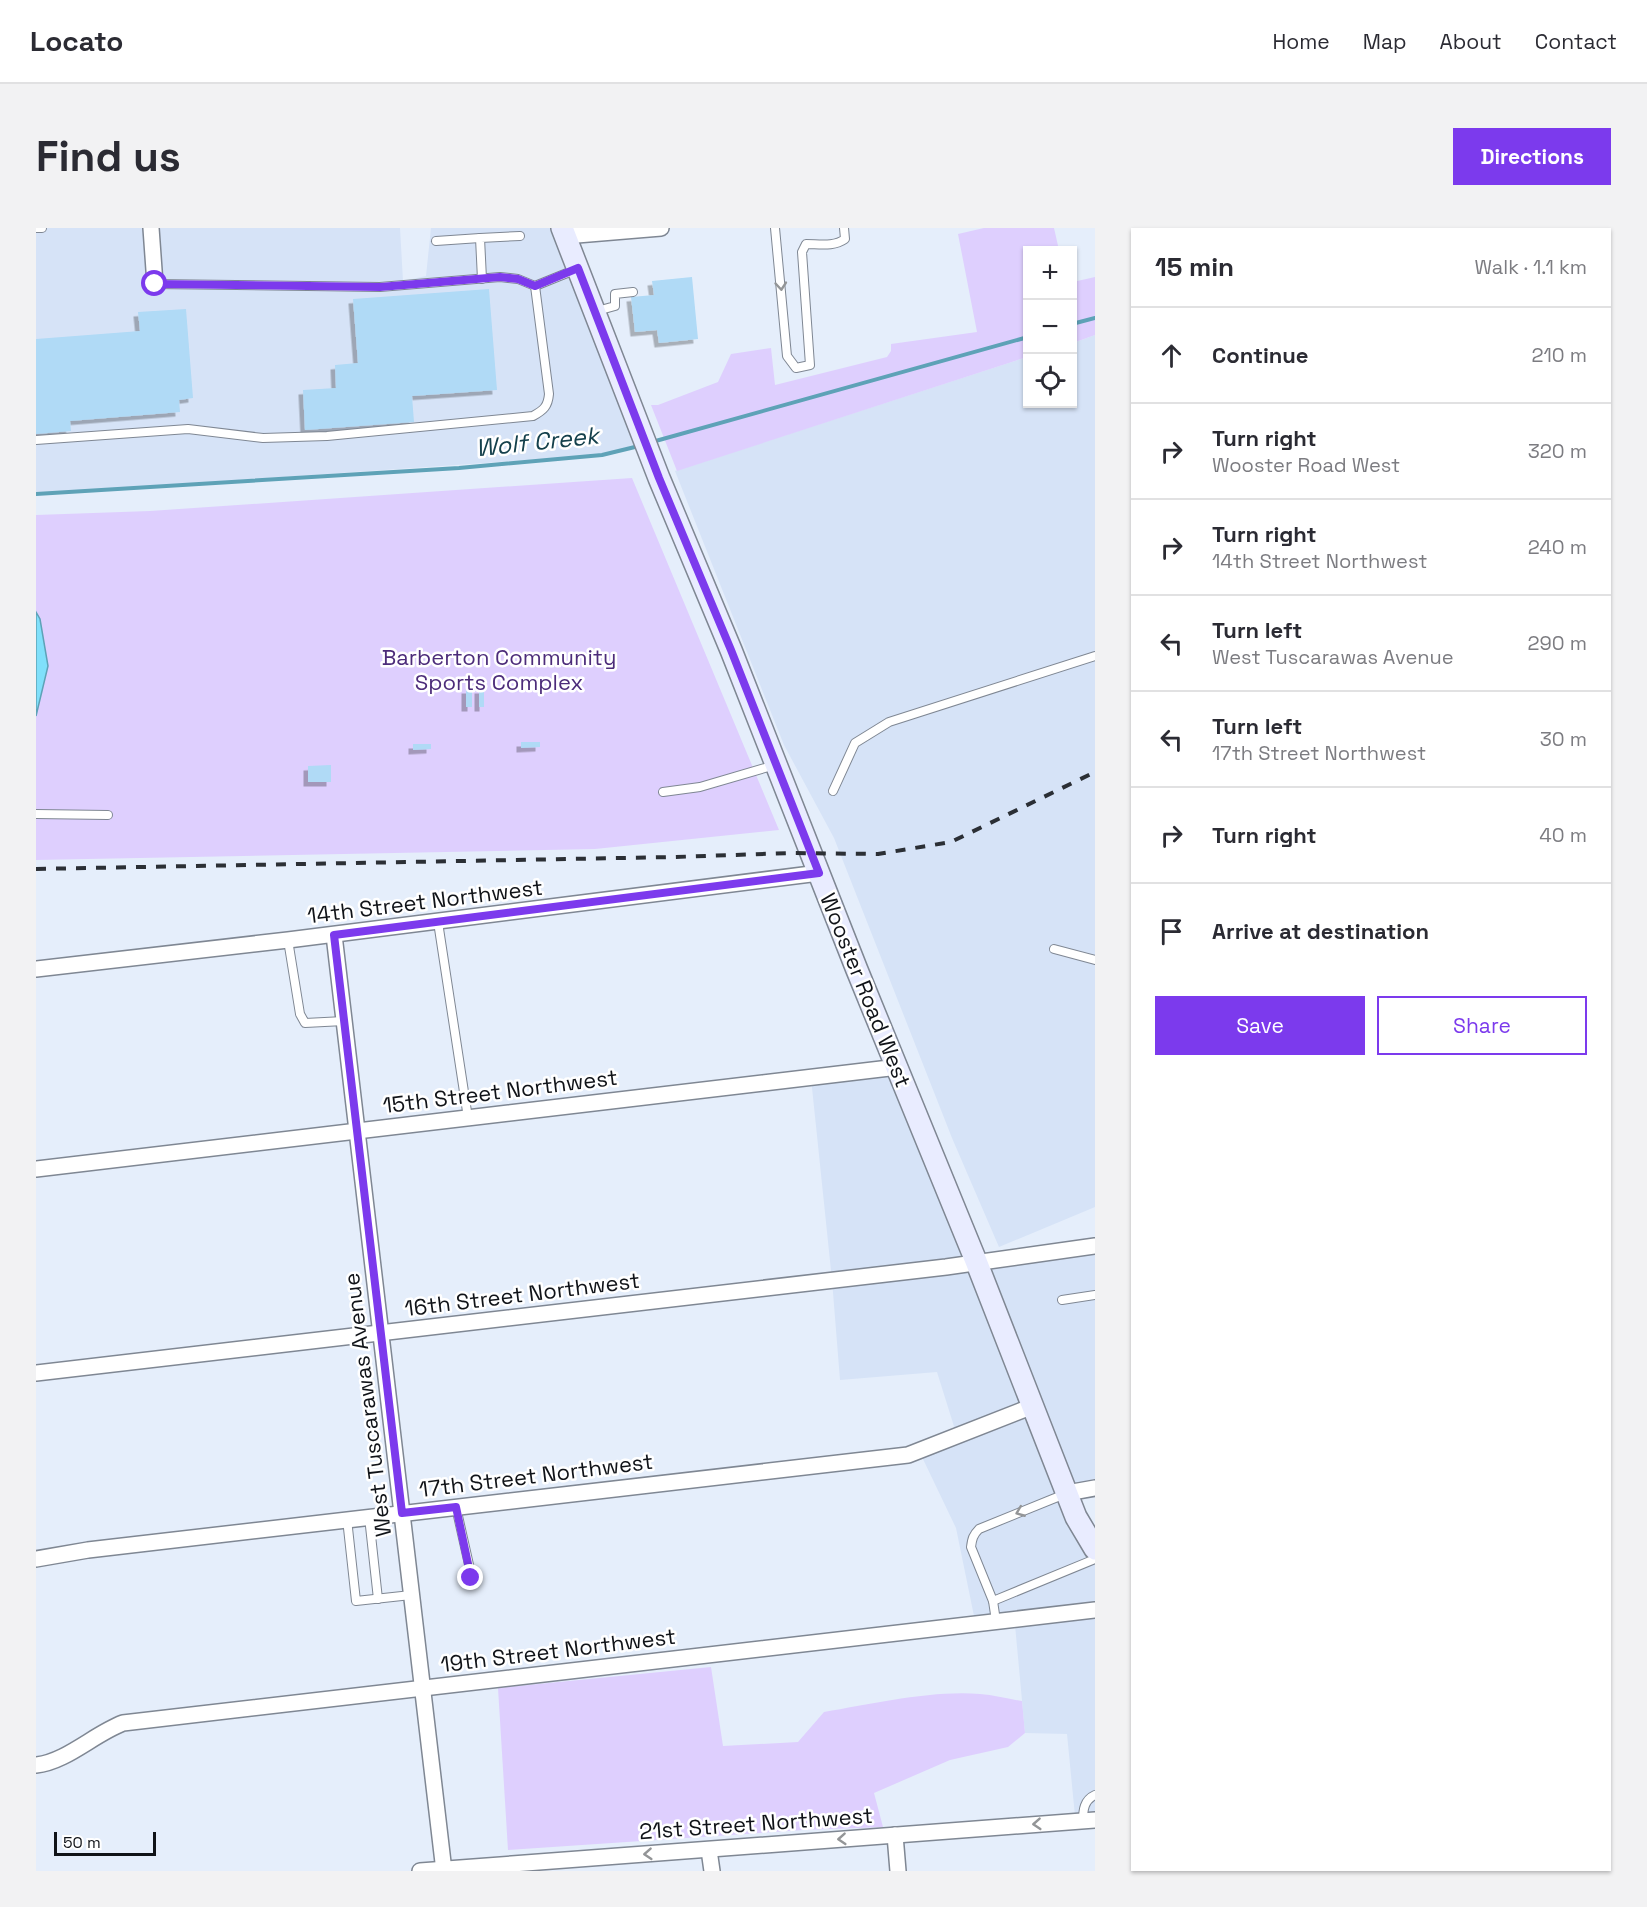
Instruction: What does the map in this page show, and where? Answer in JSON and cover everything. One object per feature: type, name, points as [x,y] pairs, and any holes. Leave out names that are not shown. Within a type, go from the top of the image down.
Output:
[{"type":"main road","name":"Wooster Road West","points":[[563,232],[659,478],[731,650],[1081,1528],[1095,1549]]},
{"type":"street","points":[[151,228],[155,284]]},
{"type":"street","points":[[563,232],[661,228]]},
{"type":"street","name":"14th Street Northwest","points":[[36,969],[334,935],[819,873]]},
{"type":"street","name":"West Tuscarawas Avenue","points":[[334,935],[444,1870]]},
{"type":"street","name":"15th Street Northwest","points":[[36,1169],[898,1067]]},
{"type":"street","name":"16th Street Northwest","points":[[36,1373],[946,1267],[1095,1246]]},
{"type":"street","name":"17th Street Northwest","points":[[36,1559],[88,1550],[347,1519],[908,1455],[1033,1406]]},
{"type":"street","points":[[1067,1493],[1095,1488]]},
{"type":"street","name":"19th Street Northwest","points":[[36,1765],[51,1762],[108,1729],[123,1724],[1095,1610]]},
{"type":"street","name":"21st Street Northwest","points":[[420,1871],[1089,1820]]},
{"type":"street","points":[[895,1835],[898,1871]]},
{"type":"street","points":[[709,1850],[712,1871]]},
{"type":"lane","points":[[36,228],[42,228]]},
{"type":"lane","points":[[775,228],[787,356],[796,368],[810,365],[802,252],[806,244],[841,242],[845,239],[844,228]]},
{"type":"lane","points":[[436,241],[520,236]]},
{"type":"lane","points":[[480,238],[482,279]]},
{"type":"lane","points":[[155,284],[380,287],[482,279],[518,279],[535,286],[578,268]]},
{"type":"lane","points":[[36,440],[188,429],[263,438],[327,436],[533,416],[543,411],[548,404],[549,394],[535,286]]},
{"type":"lane","points":[[596,312],[615,306],[615,294],[633,292]]},
{"type":"lane","points":[[833,791],[855,743],[889,722],[1095,656]]},
{"type":"lane","points":[[663,792],[700,787],[776,765]]},
{"type":"lane","points":[[36,814],[108,815]]},
{"type":"lane","points":[[438,922],[468,1119]]},
{"type":"lane","points":[[288,940],[300,1014],[305,1023],[344,1021]]},
{"type":"lane","points":[[1054,949],[1095,960]]},
{"type":"lane","points":[[1062,1300],[1095,1295]]},
{"type":"lane","points":[[996,1621],[993,1601],[971,1547],[975,1533],[979,1528],[1067,1493]]},
{"type":"lane","points":[[456,1507],[471,1578]]},
{"type":"lane","points":[[369,1517],[378,1599]]},
{"type":"lane","points":[[347,1519],[356,1601],[411,1595]]},
{"type":"lane","points":[[993,1601],[1095,1559]]},
{"type":"lane","points":[[1089,1820],[1084,1806],[1091,1796],[1095,1795]]},
{"type":"shaded area","points":[[36,228],[400,228],[403,281],[426,276],[431,228],[562,228],[645,443],[602,455],[36,494]]},
{"type":"shaded area","points":[[1095,335],[1095,1207],[999,1247],[952,1138],[834,838],[784,745],[675,471],[1023,358],[1023,408],[1077,408],[1077,342]]},
{"type":"shaded area","points":[[898,1067],[976,1261],[1095,1246],[1095,1488],[1067,1493],[1032,1407],[957,1436],[937,1372],[840,1380],[811,1078]]},
{"type":"shaded area","points":[[1029,1413],[1095,1558],[1095,1605],[974,1616],[956,1528],[922,1457]]},
{"type":"shaded area","points":[[1095,1615],[1095,1815],[1075,1816],[1067,1734],[1025,1733],[1015,1625]]},
{"type":"green space","points":[[984,228],[1054,228],[1058,246],[1023,246],[1023,358],[677,471],[651,405],[658,405],[718,382],[731,354],[771,348],[775,385],[887,357],[891,351],[891,344],[977,332],[958,234]]},
{"type":"green space","points":[[1095,277],[1095,335],[1077,342],[1077,300],[1077,281]]},
{"type":"green space","name":"Barberton Community Sports Complex","points":[[632,478],[779,830],[595,849],[36,860],[36,515],[150,511]]},
{"type":"green space","points":[[711,1667],[723,1746],[798,1742],[824,1712],[902,1698],[961,1693],[1022,1701],[1025,1733],[1008,1747],[950,1760],[874,1793],[883,1827],[803,1830],[508,1850],[498,1688]]},
{"type":"water","points":[[36,612],[40,619],[48,666],[36,716]]},
{"type":"building","points":[[692,277],[698,339],[659,343],[657,330],[635,332],[631,297],[654,295],[652,281]]},
{"type":"building","points":[[489,289],[497,390],[412,396],[414,422],[305,430],[303,390],[336,388],[335,365],[358,363],[353,299]]},
{"type":"building","points":[[186,309],[193,398],[179,400],[180,412],[70,421],[71,431],[36,434],[36,339],[140,331],[138,312]]},
{"type":"building","points":[[466,689],[472,689],[472,707],[466,707]]},
{"type":"building","points":[[479,689],[484,689],[484,707],[479,707]]},
{"type":"building","points":[[521,742],[540,742],[540,747],[521,748]]},
{"type":"building","points":[[413,744],[431,744],[431,749],[413,750]]},
{"type":"building","points":[[331,765],[331,782],[308,782],[308,766]]},
{"type":"waterway","name":"Wolf Creek","points":[[1077,323],[1095,318]]},
{"type":"waterway","name":"Wolf Creek","points":[[652,442],[1023,338]]},
{"type":"waterway","name":"Wolf Creek","points":[[36,494],[459,468],[602,455],[639,446]]},
{"type":"railway","points":[[36,869],[791,853],[878,854],[951,842],[1095,772]]},
{"type":"route","points":[[155,284],[380,287],[500,277],[518,279],[535,286],[578,268],[659,478],[731,650],[819,873],[765,882],[334,935],[402,1513],[456,1507],[471,1578]]}]
